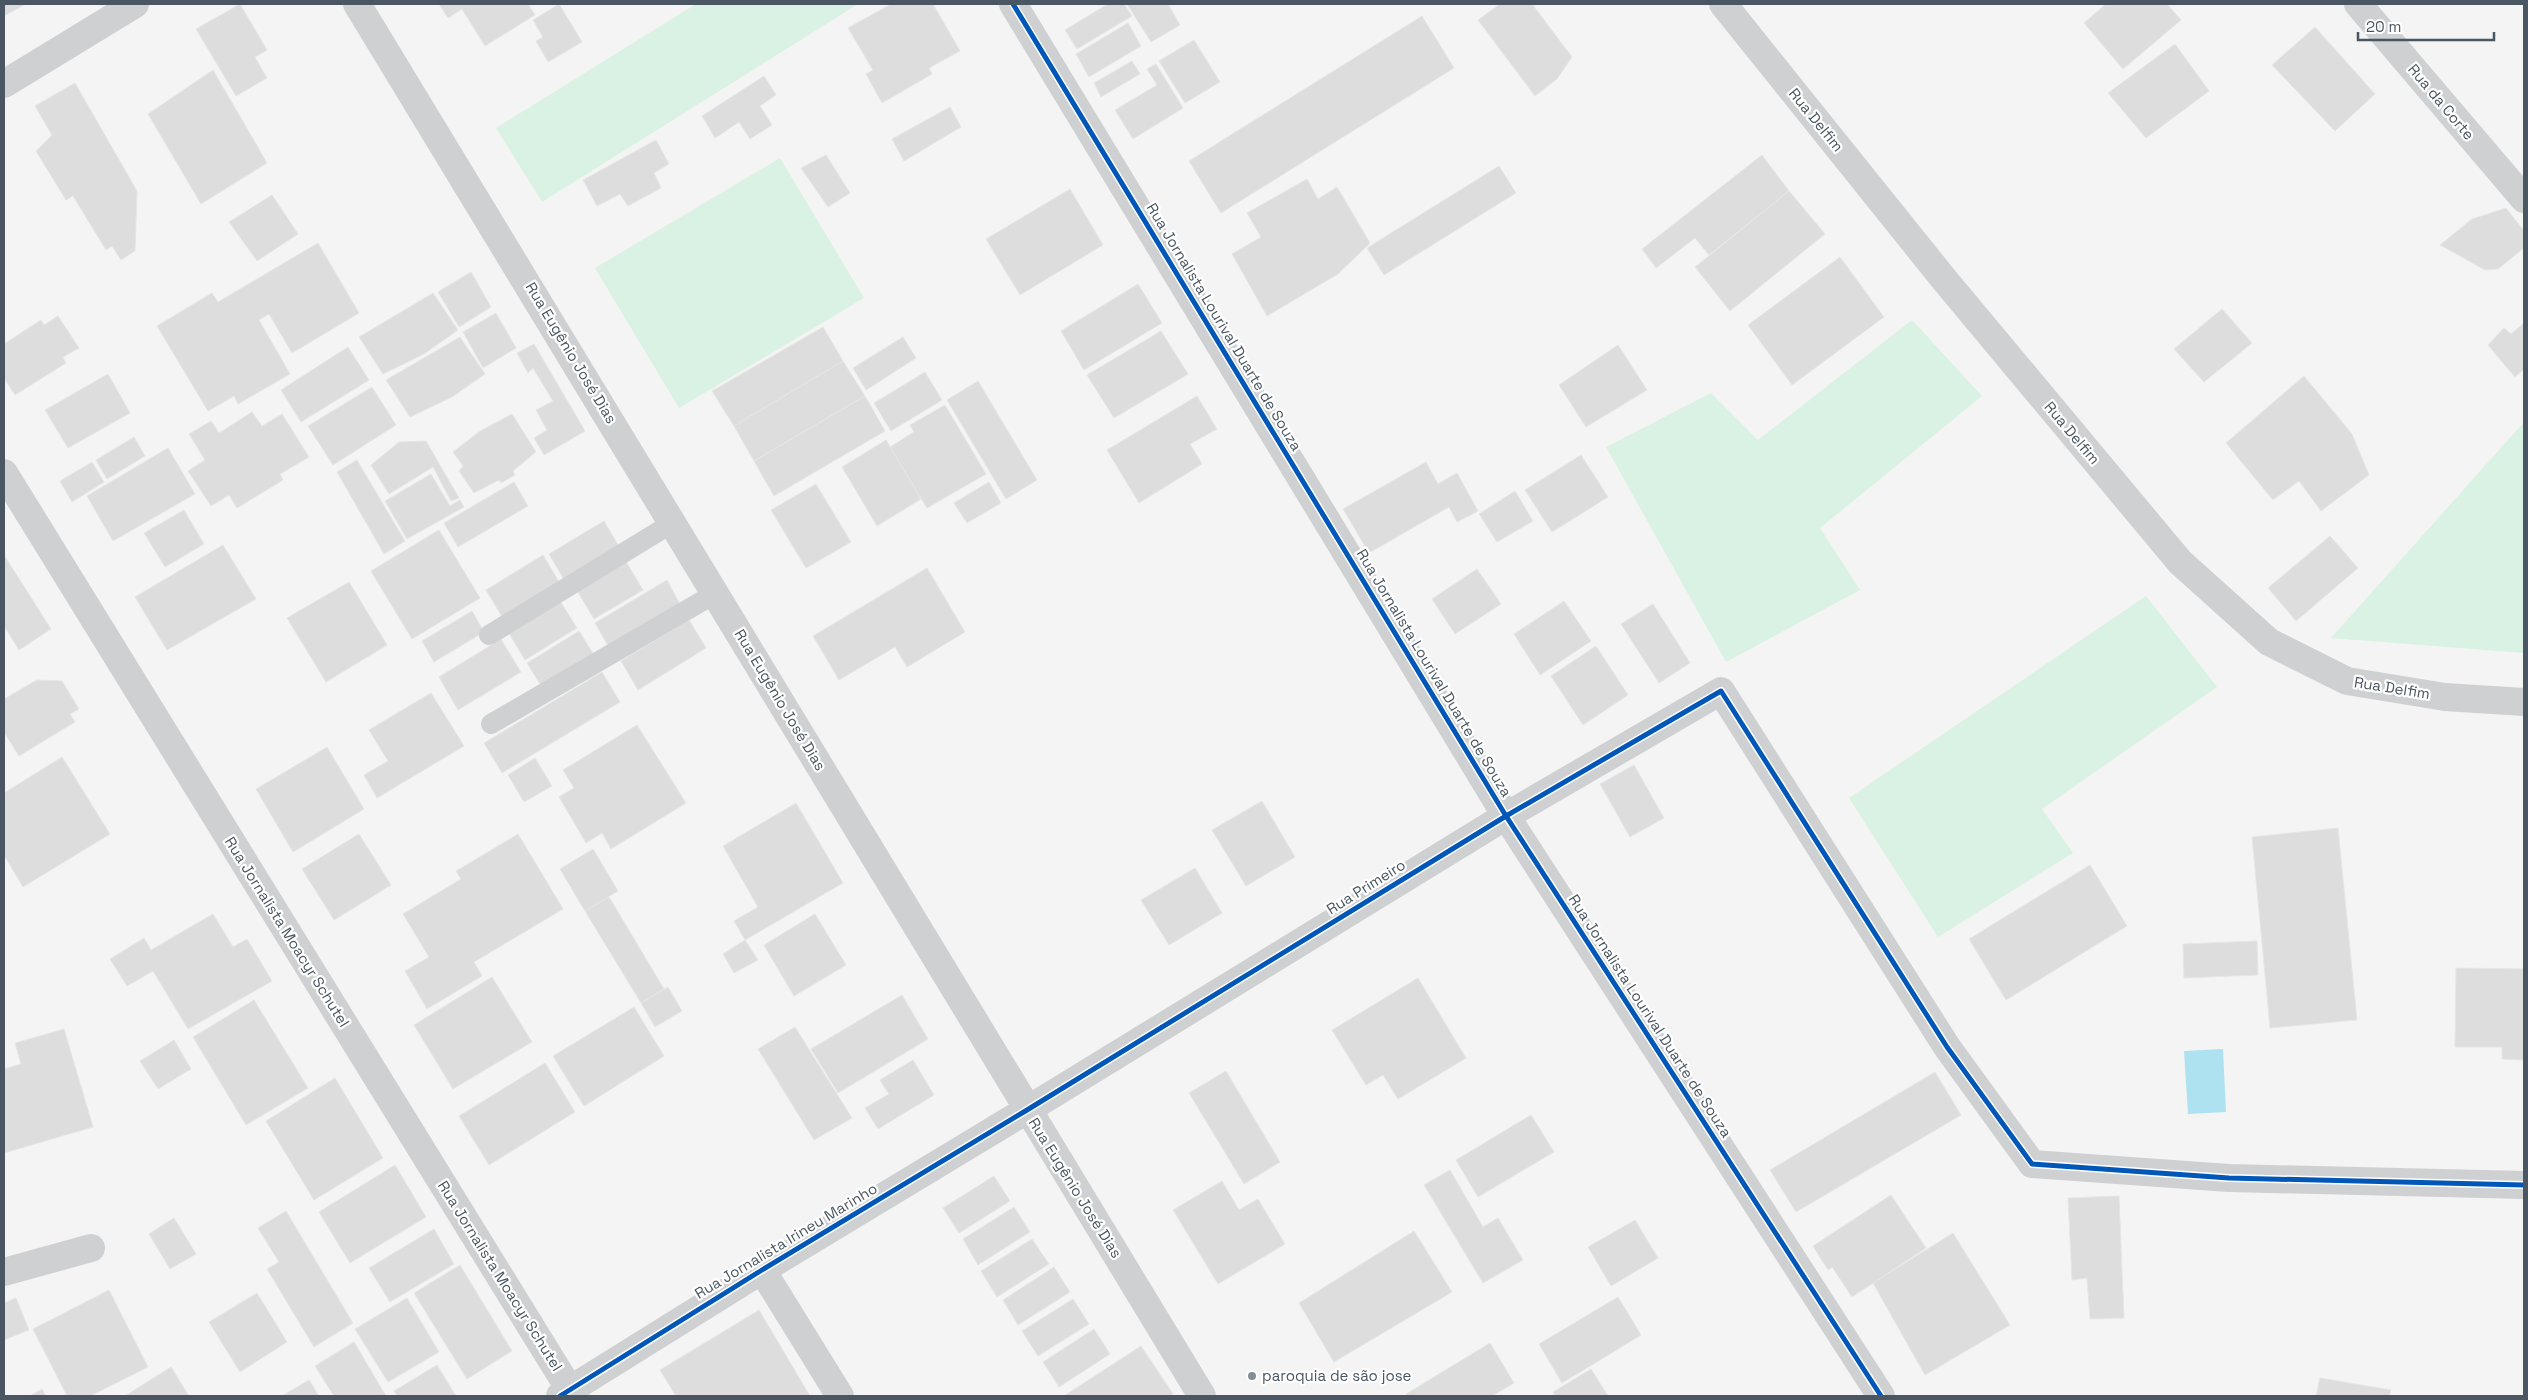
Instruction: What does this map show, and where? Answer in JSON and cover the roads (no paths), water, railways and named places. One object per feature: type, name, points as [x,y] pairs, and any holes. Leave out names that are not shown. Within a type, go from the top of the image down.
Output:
[{"type":"street","points":[[4,84],[136,4]]},
{"type":"street","name":"Rua Eugênio José Dias","points":[[357,4],[674,522],[1027,1110],[1202,1396]]},
{"type":"street","name":"Rua Jornalista Lourival Duarte de Souza","points":[[1014,4],[1506,816],[1881,1396]]},
{"type":"street","name":"Rua Delfim","points":[[1723,4],[1943,278],[2180,562],[2269,642],[2347,681],[2445,697],[2524,702]]},
{"type":"street","name":"Rua da Corte","points":[[2358,4],[2524,199]]},
{"type":"street","name":"Rua Jornalista Moacyr Schutel","points":[[4,473],[565,1393]]},
{"type":"street","name":"Rua Primeiro","points":[[1027,1110],[1506,816],[1721,691],[1947,1047],[2032,1164],[2229,1178],[2524,1185]]},
{"type":"street","name":"Rua Jornalista Irineu Marinho","points":[[565,1393],[762,1270],[1027,1110]]},
{"type":"street","points":[[4,1272],[91,1248]]},
{"type":"street","points":[[762,1270],[840,1396]]},
{"type":"lane","points":[[489,635],[674,522]]},
{"type":"lane","points":[[491,724],[716,593]]},
{"type":"water","points":[[2223,1049],[2226,1112],[2188,1114],[2184,1051]]},
{"type":"place","name":"paroquia de são jose","points":[[1252,1376]]}]
